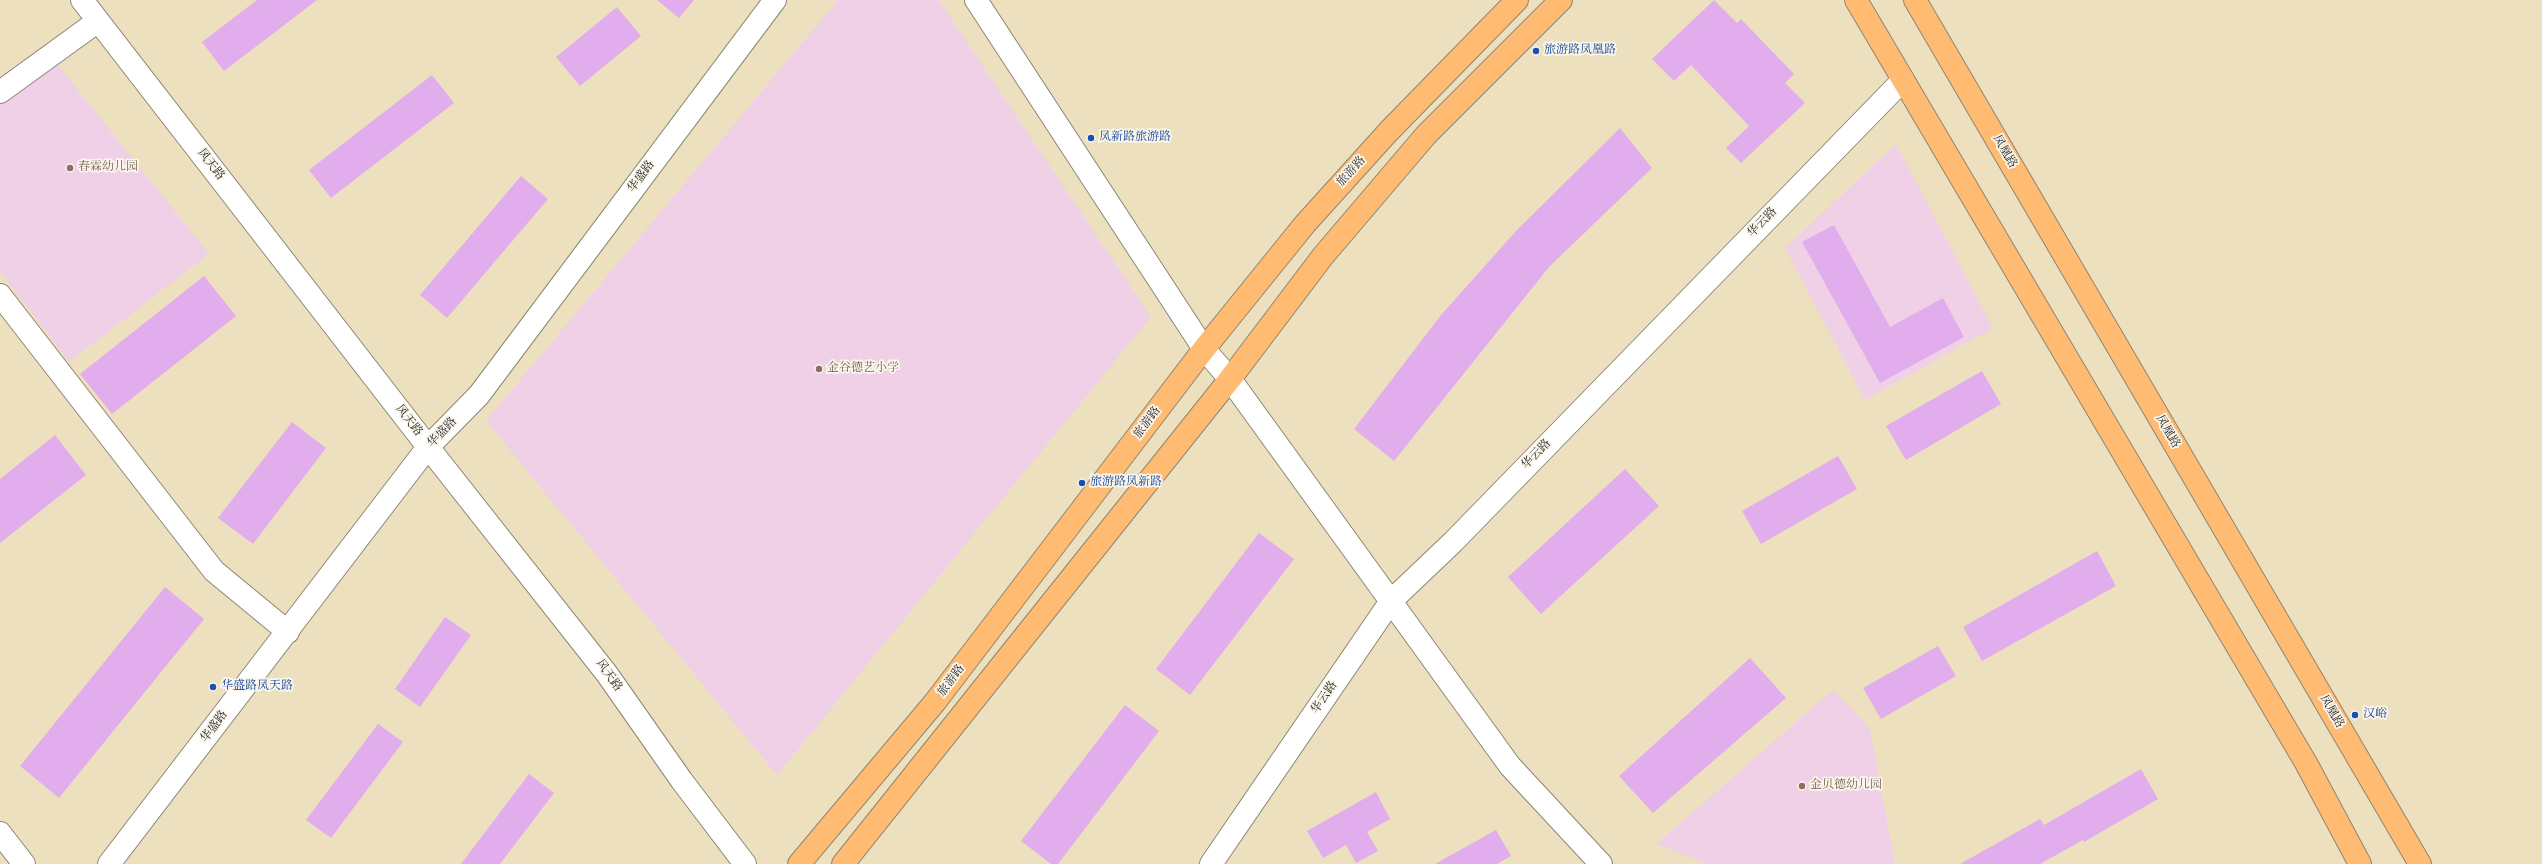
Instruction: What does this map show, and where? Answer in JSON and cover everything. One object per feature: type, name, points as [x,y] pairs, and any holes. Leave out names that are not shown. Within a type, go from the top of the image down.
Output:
[{"type":"main road","name":"旅游路","points":[[799,864],[935,702],[1204,349],[1310,218],[1389,131],[1518,0]]},
{"type":"main road","points":[[843,864],[1230,379],[1323,256],[1426,135],[1561,0]]},
{"type":"main road","points":[[1856,0],[2306,763],[2360,864]]},
{"type":"main road","name":"凤凰路","points":[[1915,0],[2420,864]]},
{"type":"street","name":"风天路","points":[[82,0],[428,447],[607,674],[682,782],[745,864]]},
{"type":"street","name":"华盛路","points":[[109,864],[288,632],[428,447],[479,395],[775,0]]},
{"type":"street","points":[[976,0],[1204,349],[1230,379],[1510,766],[1601,864]]},
{"type":"street","points":[[0,92],[98,21]]},
{"type":"street","name":"华云路","points":[[1211,864],[1391,601],[1453,542],[1903,80]]},
{"type":"street","points":[[0,295],[214,572],[288,632]]},
{"type":"street","points":[[0,833],[24,864]]},
{"type":"shaded area","name":"金谷德艺小学","points":[[838,0],[939,0],[1151,317],[777,775],[486,421]]},
{"type":"shaded area","name":"春霖幼儿园","points":[[45,49],[209,254],[69,362],[0,271],[0,81]]},
{"type":"shaded area","points":[[1896,144],[1993,328],[1865,400],[1785,248]]},
{"type":"shaded area","name":"金贝德幼儿园","points":[[1833,690],[1870,728],[1895,864],[1707,864],[1656,844]]},
{"type":"building","points":[[257,0],[317,0],[224,71],[202,42]]},
{"type":"building","points":[[657,0],[694,0],[679,18]]},
{"type":"building","points":[[1714,0],[1737,23],[1741,19],[1794,74],[1785,83],[1805,103],[1741,163],[1726,148],[1749,126],[1691,65],[1674,81],[1652,59]]},
{"type":"building","points":[[617,7],[641,36],[580,86],[556,57]]},
{"type":"building","points":[[432,75],[454,103],[331,198],[309,170]]},
{"type":"building","points":[[1620,128],[1652,168],[1549,267],[1394,461],[1354,429],[1441,315],[1516,231]]},
{"type":"building","points":[[521,176],[548,199],[447,318],[420,295]]},
{"type":"building","points":[[1834,225],[1890,327],[1943,298],[1964,337],[1880,383],[1802,242]]},
{"type":"building","points":[[204,276],[236,316],[112,414],[80,374]]},
{"type":"building","points":[[1982,371],[2001,404],[1906,460],[1886,426]]},
{"type":"building","points":[[292,422],[326,448],[253,544],[218,518]]},
{"type":"building","points":[[55,435],[86,475],[0,543],[0,479]]},
{"type":"building","points":[[1838,456],[1857,489],[1761,544],[1742,511]]},
{"type":"building","points":[[1625,469],[1659,506],[1541,614],[1508,577]]},
{"type":"building","points":[[1259,533],[1294,559],[1190,695],[1156,669]]},
{"type":"building","points":[[2097,551],[2116,586],[1982,661],[1963,627]]},
{"type":"building","points":[[165,587],[204,619],[59,798],[20,766]]},
{"type":"building","points":[[445,617],[471,635],[420,707],[395,689]]},
{"type":"building","points":[[1938,646],[1956,676],[1881,719],[1863,688]]},
{"type":"building","points":[[1750,658],[1786,698],[1653,813],[1619,776]]},
{"type":"building","points":[[1125,705],[1159,731],[1058,864],[1051,864],[1021,841]]},
{"type":"building","points":[[378,724],[403,742],[331,838],[306,820]]},
{"type":"building","points":[[2141,769],[2158,799],[2084,842],[2083,840],[2040,864],[1960,864],[2040,819],[2044,825]]},
{"type":"building","points":[[529,774],[554,793],[500,864],[461,864]]},
{"type":"building","points":[[1376,792],[1390,819],[1367,832],[1378,851],[1356,863],[1346,845],[1323,858],[1307,831]]},
{"type":"building","points":[[1496,830],[1511,856],[1497,864],[1435,864]]},
{"type":"place","name":"旅游路凤凰路","points":[[1536,51]]},
{"type":"place","name":"凤新路旅游路","points":[[1091,138]]},
{"type":"place","name":"春霖幼儿园","points":[[70,168]]},
{"type":"place","name":"金谷德艺小学","points":[[819,369]]},
{"type":"place","name":"旅游路凤新路","points":[[1082,483]]},
{"type":"place","name":"华盛路凤天路","points":[[213,687]]},
{"type":"place","name":"汉峪","points":[[2355,715]]},
{"type":"place","name":"金贝德幼儿园","points":[[1802,786]]}]
